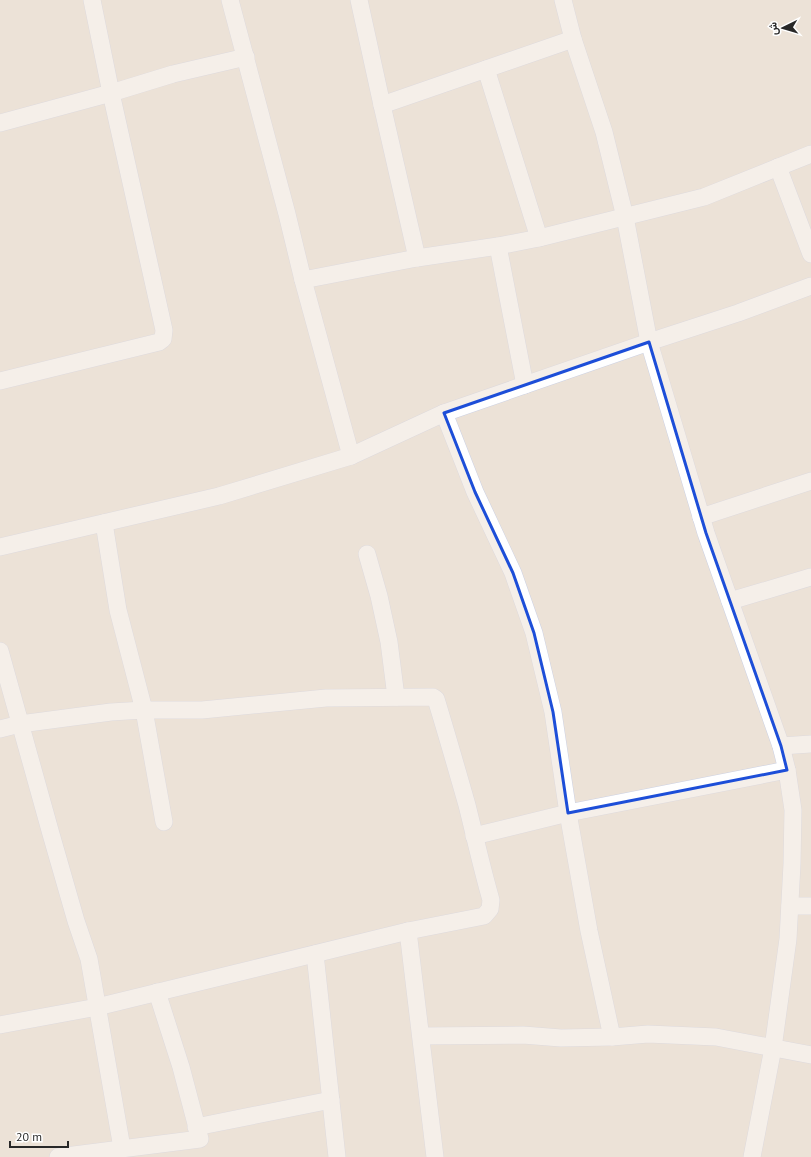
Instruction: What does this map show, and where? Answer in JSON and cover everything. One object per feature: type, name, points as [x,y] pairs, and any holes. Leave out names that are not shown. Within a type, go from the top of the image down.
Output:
[{"type":"street","points":[[0,381],[158,342],[163,339],[164,330],[111,93],[92,0]]},
{"type":"street","points":[[230,0],[303,280],[351,456]]},
{"type":"street","points":[[359,0],[417,258]]},
{"type":"street","points":[[562,0],[604,132],[625,217],[649,342],[701,518],[782,746],[787,770],[793,810],[788,939],[773,1048],[752,1157]]},
{"type":"street","points":[[382,105],[573,38]]},
{"type":"street","points":[[0,123],[111,93],[173,74],[246,57]]},
{"type":"street","points":[[486,69],[539,238]]},
{"type":"street","points":[[303,280],[417,258],[498,246],[539,238],[625,217],[704,197],[811,154]]},
{"type":"street","points":[[778,167],[811,254]]},
{"type":"street","points":[[498,246],[525,385]]},
{"type":"street","points":[[0,547],[219,496],[351,456],[444,413],[649,342],[738,313],[811,286]]},
{"type":"street","points":[[444,413],[475,492],[513,573],[534,633],[553,712],[568,813],[589,931],[612,1037]]},
{"type":"street","points":[[701,518],[811,481]]},
{"type":"street","points":[[104,523],[118,610],[144,710],[164,822]]},
{"type":"street","points":[[367,554],[380,596],[389,642],[396,697]]},
{"type":"street","points":[[730,601],[811,577]]},
{"type":"street","points":[[0,651],[64,877],[89,959],[122,1148]]},
{"type":"street","points":[[0,729],[20,724],[111,712],[144,710],[202,710],[326,698],[433,697],[436,699],[467,806],[491,900],[490,910],[484,916],[408,931],[97,1007],[0,1025]]},
{"type":"street","points":[[782,746],[811,744]]},
{"type":"street","points":[[474,836],[568,813],[787,770]]},
{"type":"street","points":[[790,906],[811,906]]},
{"type":"street","points":[[408,931],[435,1157]]},
{"type":"street","points":[[315,954],[337,1157]]},
{"type":"street","points":[[58,1157],[200,1139],[181,1067],[157,992]]},
{"type":"street","points":[[420,1036],[523,1035],[562,1038],[612,1037],[648,1034],[716,1037],[811,1055]]},
{"type":"street","points":[[196,1127],[331,1100]]},
{"type":"highlighted area","points":[[649,342],[706,533],[781,746],[787,770],[568,813],[553,712],[534,633],[513,573],[475,492],[444,413]]}]
